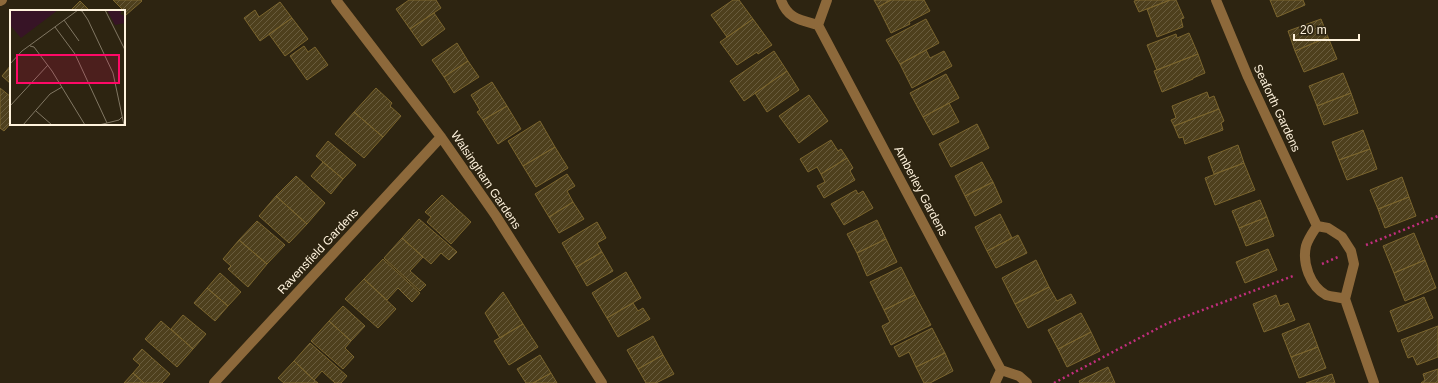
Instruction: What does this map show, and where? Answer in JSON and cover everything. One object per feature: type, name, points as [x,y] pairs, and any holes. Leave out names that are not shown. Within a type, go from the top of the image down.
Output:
[{"type":"street","name":"Walsingham Gardens","points":[[336,0],[441,136],[496,216],[602,383]]},
{"type":"street","points":[[781,0],[784,7],[795,19],[818,25],[827,0]]},
{"type":"street","name":"Seaforth Gardens","points":[[1216,0],[1248,77],[1317,226]]},
{"type":"street","name":"Amberley Gardens","points":[[818,25],[1001,370]]},
{"type":"street","name":"Ravensfield Gardens","points":[[214,383],[441,136]]},
{"type":"street","points":[[1345,298],[1326,295],[1315,285],[1307,271],[1304,258],[1306,245],[1317,226],[1328,228],[1342,237],[1351,252],[1354,264],[1345,298],[1374,383]]},
{"type":"street","points":[[994,383],[1001,370],[1019,376],[1027,383]]},
{"type":"path","points":[[1054,383],[1168,323],[1307,271],[1438,216]]},
{"type":"building","points":[[113,0],[142,1],[126,15],[125,10],[123,10]]},
{"type":"building","points":[[409,0],[436,0],[441,8],[410,29],[396,9]]},
{"type":"building","points":[[733,0],[739,0],[753,19],[727,37],[711,15]]},
{"type":"building","points":[[874,0],[891,0],[878,7]]},
{"type":"building","points":[[891,0],[924,0],[930,11],[909,22],[910,24],[891,33],[878,7]]},
{"type":"building","points":[[1170,0],[1139,12],[1134,1]]},
{"type":"building","points":[[1170,0],[1176,0],[1184,18],[1181,19],[1183,27],[1157,37],[1147,9]]},
{"type":"building","points":[[1270,0],[1303,0],[1305,5],[1277,17]]},
{"type":"building","points":[[80,1],[89,10],[71,10]]},
{"type":"building","points":[[280,2],[292,18],[260,41],[244,18],[255,10],[259,17]]},
{"type":"building","points":[[434,13],[445,29],[422,46],[410,29]]},
{"type":"building","points":[[292,18],[308,39],[285,56],[269,34]]},
{"type":"building","points":[[753,19],[772,45],[758,54],[757,52],[737,65],[720,42]]},
{"type":"building","points":[[926,19],[939,43],[900,64],[886,40]]},
{"type":"building","points":[[1321,19],[1328,37],[1295,51],[1288,31]]},
{"type":"building","points":[[1189,33],[1198,54],[1157,70],[1147,45],[1176,34],[1177,38]]},
{"type":"building","points":[[1328,37],[1337,59],[1304,72],[1295,51]]},
{"type":"building","points":[[457,43],[468,61],[444,77],[432,60]]},
{"type":"building","points":[[304,46],[308,52],[315,47],[328,65],[307,80],[290,56]]},
{"type":"building","points":[[926,50],[930,58],[944,51],[952,66],[912,88],[900,64]]},
{"type":"building","points":[[774,51],[787,71],[744,101],[730,81]]},
{"type":"building","points":[[1198,54],[1205,73],[1162,92],[1154,71]]},
{"type":"building","points":[[468,61],[479,77],[454,93],[444,77]]},
{"type":"building","points":[[10,66],[10,83],[2,76]]},
{"type":"building","points":[[787,71],[799,90],[767,112],[755,93]]},
{"type":"building","points":[[1343,73],[1351,93],[1317,106],[1309,86]]},
{"type":"building","points":[[946,74],[959,98],[923,117],[910,93]]},
{"type":"building","points":[[492,82],[507,106],[483,120],[477,112],[480,110],[471,95]]},
{"type":"building","points":[[0,88],[10,96],[10,124],[4,131],[0,128]]},
{"type":"building","points":[[376,88],[392,103],[390,106],[401,116],[383,137],[354,112]]},
{"type":"building","points":[[1207,92],[1209,98],[1214,96],[1219,109],[1174,126],[1171,120],[1176,118],[1172,106]]},
{"type":"building","points":[[1351,93],[1358,113],[1324,125],[1317,106]]},
{"type":"building","points":[[809,95],[828,121],[799,143],[779,116]]},
{"type":"building","points":[[949,103],[959,122],[933,135],[923,117]]},
{"type":"building","points":[[507,106],[521,129],[498,144],[483,120]]},
{"type":"building","points":[[1219,109],[1224,121],[1221,123],[1223,130],[1185,144],[1183,137],[1179,138],[1174,126]]},
{"type":"building","points":[[354,112],[383,137],[364,158],[335,134]]},
{"type":"building","points":[[540,121],[555,147],[523,166],[508,141]]},
{"type":"building","points":[[977,124],[989,148],[951,167],[939,144]]},
{"type":"building","points":[[1363,130],[1370,149],[1339,160],[1332,142]]},
{"type":"building","points":[[831,140],[838,151],[841,149],[847,158],[821,174],[817,167],[808,172],[800,159]]},
{"type":"building","points":[[328,141],[356,165],[343,179],[316,156]]},
{"type":"building","points":[[1238,145],[1244,163],[1214,174],[1208,157]]},
{"type":"building","points":[[555,147],[568,168],[536,187],[523,166]]},
{"type":"building","points":[[1370,149],[1377,169],[1347,180],[1339,160]]},
{"type":"building","points":[[847,158],[853,168],[850,171],[855,180],[824,198],[817,186],[825,182],[821,174]]},
{"type":"building","points":[[323,162],[343,179],[331,194],[311,176]]},
{"type":"building","points":[[982,162],[993,182],[965,196],[955,176]]},
{"type":"building","points":[[1244,163],[1255,190],[1215,205],[1205,178]]},
{"type":"building","points":[[567,174],[575,186],[567,191],[573,202],[549,217],[535,194]]},
{"type":"building","points":[[296,176],[325,203],[307,224],[276,196]]},
{"type":"building","points":[[1402,177],[1409,197],[1378,209],[1370,190]]},
{"type":"building","points":[[993,182],[1002,202],[975,216],[965,196]]},
{"type":"building","points":[[856,190],[858,194],[863,191],[873,208],[844,225],[831,204]]},
{"type":"building","points":[[442,195],[471,222],[451,244],[427,222],[431,217],[425,212]]},
{"type":"building","points":[[276,196],[307,224],[289,243],[259,216]]},
{"type":"building","points":[[1409,197],[1416,216],[1385,228],[1378,209]]},
{"type":"building","points":[[1260,200],[1267,217],[1239,228],[1232,211]]},
{"type":"building","points":[[573,202],[584,219],[559,233],[549,217]]},
{"type":"building","points":[[1000,214],[1012,238],[987,251],[975,227]]},
{"type":"building","points":[[1267,217],[1274,236],[1246,246],[1239,228]]},
{"type":"building","points":[[419,219],[457,252],[449,260],[441,253],[431,264],[402,238]]},
{"type":"building","points":[[877,220],[886,239],[857,253],[847,234]]},
{"type":"building","points":[[257,221],[285,245],[267,264],[239,240]]},
{"type":"building","points":[[597,222],[606,238],[597,243],[602,252],[576,267],[562,243]]},
{"type":"building","points":[[1414,233],[1425,260],[1394,273],[1383,246]]},
{"type":"building","points":[[1018,235],[1027,253],[996,268],[987,251]]},
{"type":"building","points":[[402,238],[423,257],[410,271],[426,285],[420,291],[384,258]]},
{"type":"building","points":[[886,239],[897,262],[867,276],[857,253]]},
{"type":"building","points":[[239,240],[267,264],[248,287],[228,269],[231,266],[223,259]]},
{"type":"building","points":[[1268,249],[1277,270],[1245,283],[1236,262]]},
{"type":"building","points":[[602,252],[613,271],[587,286],[576,267]]},
{"type":"building","points":[[383,259],[420,293],[412,302],[398,288],[387,300],[364,279]]},
{"type":"building","points":[[1036,260],[1049,287],[1015,304],[1002,278]]},
{"type":"building","points":[[1425,260],[1436,288],[1405,301],[1394,273]]},
{"type":"building","points":[[901,267],[915,295],[884,310],[870,282]]},
{"type":"building","points":[[626,272],[641,298],[607,318],[592,293]]},
{"type":"building","points":[[220,273],[241,292],[228,306],[207,288]]},
{"type":"building","points":[[364,279],[396,309],[378,328],[345,299]]},
{"type":"building","points":[[1049,287],[1057,301],[1071,294],[1076,303],[1028,328],[1015,304]]},
{"type":"building","points":[[207,288],[228,306],[215,321],[194,303]]},
{"type":"building","points":[[503,292],[523,324],[500,338],[485,313]]},
{"type":"building","points":[[915,295],[931,325],[891,345],[882,326],[890,322],[884,310]]},
{"type":"building","points":[[1276,295],[1280,306],[1288,303],[1295,320],[1264,332],[1253,304]]},
{"type":"building","points":[[1424,297],[1433,318],[1398,332],[1390,311]]},
{"type":"building","points":[[633,303],[638,311],[643,308],[650,319],[618,337],[607,318]]},
{"type":"building","points":[[343,306],[365,326],[351,341],[329,321]]},
{"type":"building","points":[[1081,313],[1091,332],[1058,349],[1048,330]]},
{"type":"building","points":[[183,315],[206,334],[193,349],[171,329]]},
{"type":"building","points":[[161,321],[193,349],[177,367],[145,339]]},
{"type":"building","points":[[329,321],[351,341],[345,348],[354,357],[343,369],[311,341]]},
{"type":"building","points":[[1309,323],[1318,347],[1291,357],[1282,334]]},
{"type":"building","points":[[523,324],[538,347],[509,365],[494,341]]},
{"type":"building","points":[[1438,326],[1438,357],[1417,365],[1413,356],[1408,358],[1401,340]]},
{"type":"building","points":[[932,328],[945,353],[916,367],[909,352],[899,357],[894,347]]},
{"type":"building","points":[[1091,332],[1100,351],[1067,367],[1058,349]]},
{"type":"building","points":[[653,336],[663,355],[638,369],[627,350]]},
{"type":"building","points":[[310,343],[347,376],[341,383],[335,383],[322,371],[314,380],[294,361]]},
{"type":"building","points":[[1318,347],[1326,368],[1299,378],[1291,357]]},
{"type":"building","points":[[142,349],[170,374],[162,383],[144,383],[133,373],[140,365],[133,359]]},
{"type":"building","points":[[945,353],[953,371],[930,383],[924,383],[916,367]]},
{"type":"building","points":[[540,355],[551,373],[533,383],[526,383],[517,369]]},
{"type":"building","points":[[663,355],[674,374],[656,383],[646,383],[638,369]]},
{"type":"building","points":[[294,361],[318,383],[284,383],[278,378]]},
{"type":"building","points":[[1108,367],[1115,383],[1080,383],[1079,381]]},
{"type":"building","points":[[1438,369],[1438,383],[1421,383],[1425,380],[1423,374]]},
{"type":"building","points":[[133,373],[144,383],[124,383]]},
{"type":"building","points":[[551,373],[557,383],[533,383]]},
{"type":"building","points":[[1332,374],[1335,383],[1306,383]]}]
